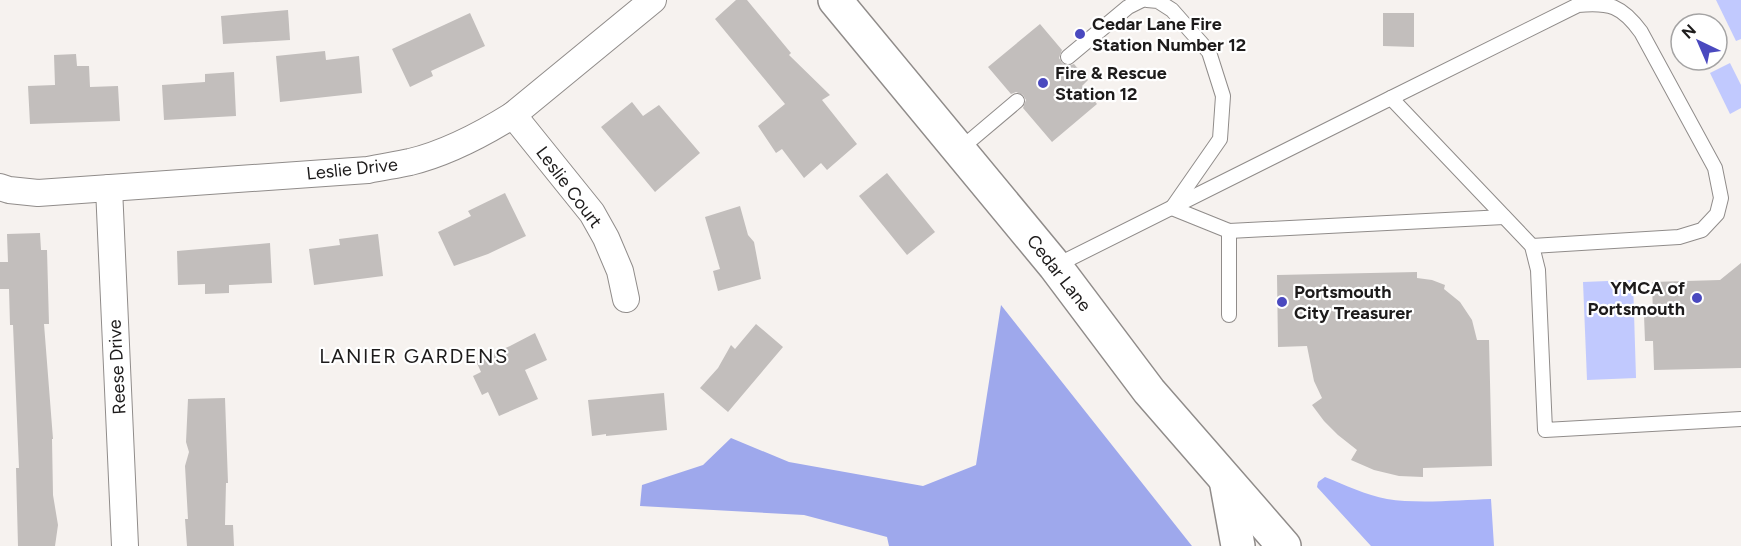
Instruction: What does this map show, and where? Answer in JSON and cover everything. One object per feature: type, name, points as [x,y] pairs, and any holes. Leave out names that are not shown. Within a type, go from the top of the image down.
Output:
[{"type":"main road","name":"Cedar Lane","points":[[835,0],[1055,266],[1149,391],[1284,546]]},
{"type":"main road","points":[[1226,480],[1238,546]]},
{"type":"street","name":"Leslie Drive","points":[[0,187],[38,193],[368,170],[412,162],[454,147],[513,115],[653,0]]},
{"type":"street","name":"Leslie Court","points":[[513,115],[592,213],[606,238],[620,272],[626,299]]},
{"type":"street","name":"Reese Drive","points":[[109,188],[125,546]]},
{"type":"lane","points":[[1068,57],[1128,7],[1142,0]]},
{"type":"lane","points":[[1147,0],[1158,1],[1172,10],[1209,52],[1223,96],[1220,139],[1172,208]]},
{"type":"lane","points":[[1055,266],[1578,4],[1599,3],[1613,6],[1631,18],[1641,33],[1715,168],[1721,198],[1717,214],[1702,230],[1679,237],[1532,246]]},
{"type":"lane","points":[[1391,98],[1532,246],[1538,270],[1545,430],[1741,419]]},
{"type":"lane","points":[[959,150],[1017,101]]},
{"type":"lane","points":[[1172,208],[1229,231],[1504,217]]},
{"type":"lane","points":[[1229,231],[1229,315]]},
{"type":"shaded area","points":[[1716,0],[1741,0],[1741,39],[1736,41],[1729,27],[1729,12],[1722,12]]},
{"type":"shaded area","points":[[1729,64],[1741,85],[1741,108],[1730,114],[1710,73],[1729,72]]},
{"type":"shaded area","points":[[1633,280],[1636,378],[1587,380],[1583,282]]},
{"type":"shaded area","points":[[1001,305],[1192,546],[889,546],[887,537],[804,515],[640,506],[642,485],[703,465],[731,438],[789,462],[923,486],[976,465]]},
{"type":"shaded area","points":[[1325,477],[1387,499],[1425,501],[1491,499],[1494,546],[1371,546],[1317,487],[1318,482]]},
{"type":"building","points":[[736,0],[747,0],[791,53],[789,55],[830,95],[822,100],[857,144],[827,170],[821,163],[804,178],[782,149],[776,153],[758,126],[785,104],[715,19]]},
{"type":"building","points":[[288,10],[290,40],[223,44],[221,16]]},
{"type":"building","points":[[470,13],[485,46],[431,71],[433,76],[410,87],[392,49]]},
{"type":"building","points":[[1383,13],[1414,13],[1414,47],[1383,46]]},
{"type":"building","name":"Fire & Rescue Station 12","points":[[1040,24],[1062,50],[1059,58],[1062,63],[1069,66],[1074,64],[1088,80],[1082,86],[1097,104],[1052,142],[1023,108],[1026,100],[1023,95],[1016,92],[1011,94],[988,67]]},
{"type":"building","points":[[325,51],[326,60],[359,56],[362,93],[280,102],[276,56]]},
{"type":"building","points":[[76,54],[77,66],[89,66],[90,87],[118,86],[120,121],[30,124],[28,86],[55,85],[54,55]]},
{"type":"building","points":[[234,72],[236,116],[164,120],[162,85],[205,82],[205,74]]},
{"type":"building","points":[[632,102],[643,116],[659,105],[700,153],[655,192],[601,127]]},
{"type":"building","points":[[887,173],[935,232],[907,255],[859,196]]},
{"type":"building","points":[[505,193],[526,236],[488,254],[454,266],[438,232],[471,216],[468,211]]},
{"type":"building","points":[[740,206],[748,235],[754,242],[761,279],[718,291],[713,271],[720,269],[705,217]]},
{"type":"building","points":[[40,233],[41,250],[47,250],[49,324],[44,324],[53,439],[53,495],[58,525],[55,546],[18,546],[16,468],[19,468],[13,325],[10,325],[9,289],[0,289],[0,262],[8,262],[7,234]]},
{"type":"building","points":[[378,234],[383,276],[314,285],[309,249],[340,245],[339,239]]},
{"type":"building","points":[[270,243],[272,283],[229,285],[229,293],[205,294],[205,284],[178,285],[177,251]]},
{"type":"building","name":"YMCA of Portsmouth","points":[[1741,263],[1741,368],[1654,370],[1653,341],[1645,341],[1644,315],[1653,315],[1652,282],[1720,280]]},
{"type":"building","points":[[1417,272],[1417,278],[1445,285],[1444,289],[1460,302],[1472,320],[1477,340],[1489,340],[1492,466],[1423,468],[1423,477],[1399,476],[1374,470],[1351,460],[1357,450],[1324,421],[1312,405],[1322,398],[1314,381],[1307,346],[1278,347],[1277,275]]},
{"type":"building","points":[[756,324],[783,347],[728,412],[700,388],[718,368],[731,345],[735,349]]},
{"type":"building","points":[[535,333],[547,360],[525,370],[538,399],[499,416],[488,392],[482,395],[473,376],[481,372],[476,361]]},
{"type":"building","points":[[664,393],[667,430],[592,436],[588,400]]},
{"type":"building","points":[[225,398],[228,483],[226,483],[225,525],[233,525],[234,546],[187,546],[185,466],[189,452],[186,442],[188,399]]},
{"type":"place","name":"Cedar Lane Fire Station Number 12","points":[[1080,34]]},
{"type":"place","name":"Fire & Rescue Station 12","points":[[1043,83]]},
{"type":"place","name":"YMCA of Portsmouth","points":[[1697,298]]},
{"type":"place","name":"Portsmouth City Treasurer","points":[[1282,302]]},
{"type":"district","name":"LANIER GARDENS","points":[[414,356]]}]
